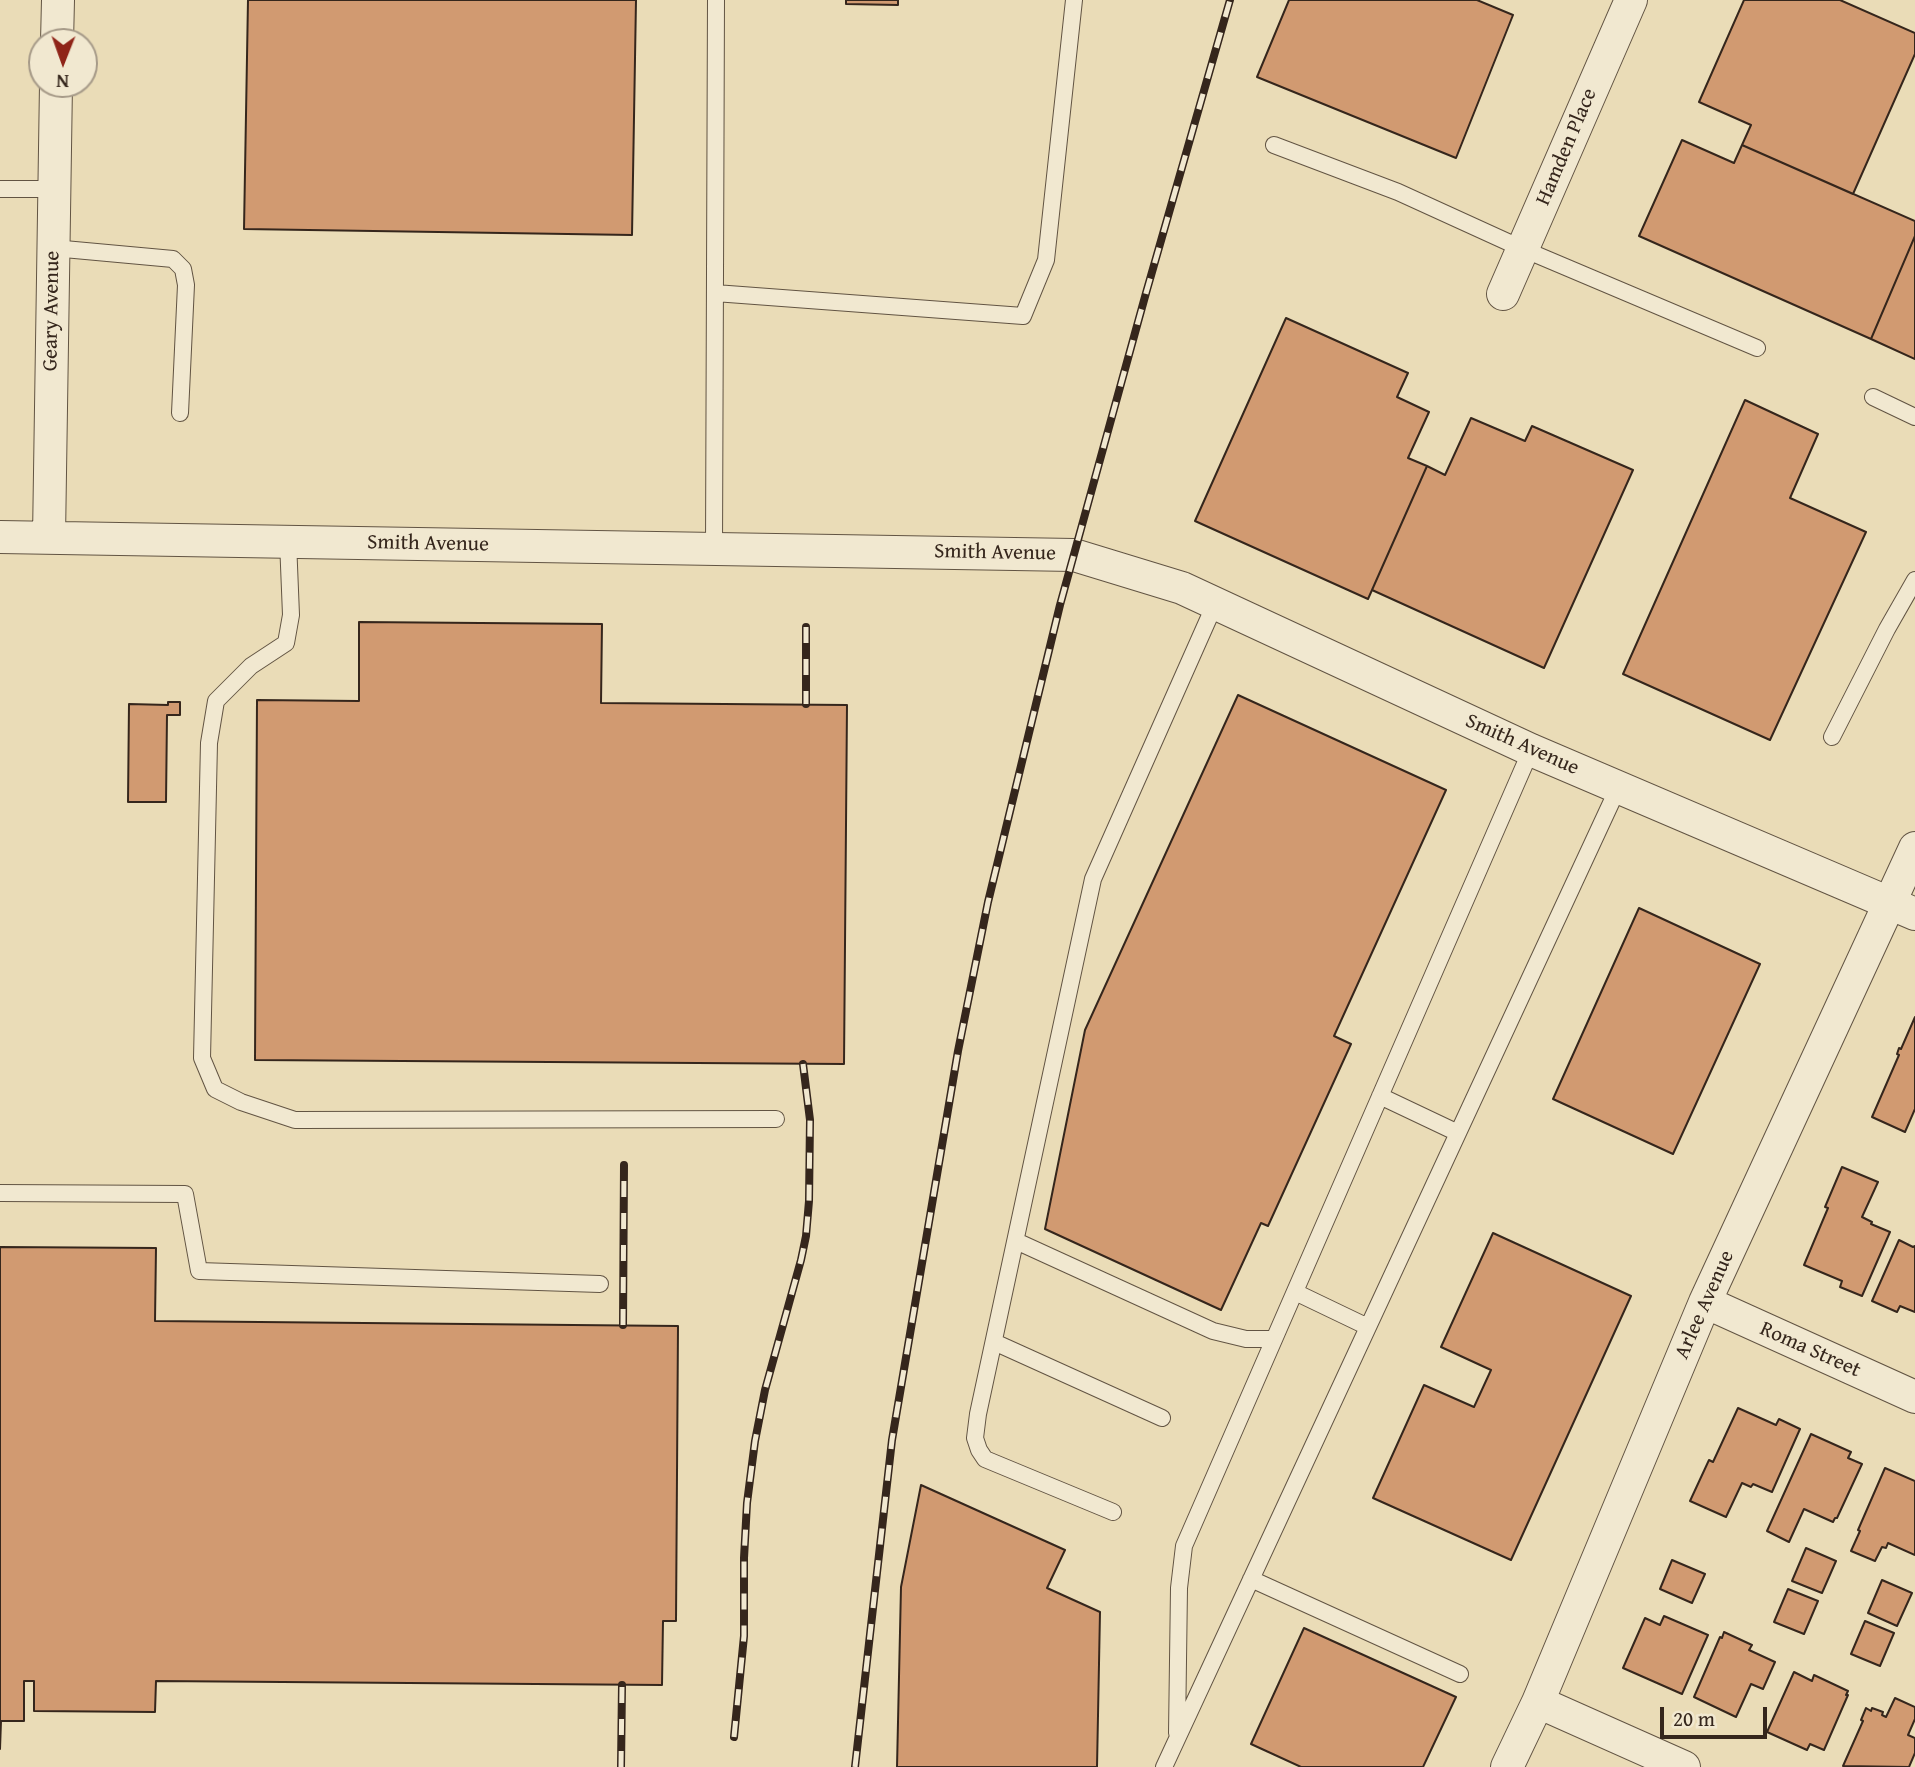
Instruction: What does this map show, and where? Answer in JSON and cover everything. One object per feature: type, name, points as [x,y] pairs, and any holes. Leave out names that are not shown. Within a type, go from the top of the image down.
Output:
[{"type":"street","points":[[57,28],[58,0]]},
{"type":"street","name":"Hamden Place","points":[[1503,294],[1624,2]]},
{"type":"street","name":"Geary Avenue","points":[[49,537],[56,98]]},
{"type":"street","name":"Smith Avenue","points":[[0,537],[1074,555],[1182,588],[1531,750],[1902,909]]},
{"type":"street","name":"Arlee Avenue","points":[[1507,1767],[1538,1702],[1705,1302],[1902,909],[1915,848]]},
{"type":"street","name":"Roma Street","points":[[1705,1302],[1915,1397]]},
{"type":"street","points":[[1538,1702],[1684,1767]]},
{"type":"lane","points":[[714,548],[716,0]]},
{"type":"lane","points":[[715,293],[1023,316],[1046,260],[1074,0]]},
{"type":"lane","points":[[1274,145],[1398,192],[1757,348]]},
{"type":"lane","points":[[0,189],[54,189]]},
{"type":"lane","points":[[53,248],[173,259],[183,269],[186,285],[180,413]]},
{"type":"lane","points":[[1873,397],[1915,417]]},
{"type":"lane","points":[[288,541],[291,615],[286,643],[251,666],[216,701],[209,743],[202,1058],[215,1089],[241,1102],[295,1120],[776,1119]]},
{"type":"lane","points":[[1832,737],[1915,580]]},
{"type":"lane","points":[[1113,1512],[985,1458],[975,1438],[1093,879],[1215,604]]},
{"type":"lane","points":[[1177,1739],[1179,1588],[1184,1546],[1531,750]]},
{"type":"lane","points":[[1164,1767],[1618,788]]},
{"type":"lane","points":[[1380,1096],[1458,1133]]},
{"type":"lane","points":[[0,1193],[185,1194],[199,1271],[600,1284]]},
{"type":"lane","points":[[1016,1241],[1213,1331],[1245,1339],[1274,1339]]},
{"type":"lane","points":[[1294,1292],[1368,1326]]},
{"type":"lane","points":[[994,1342],[1162,1418]]},
{"type":"lane","points":[[1251,1579],[1460,1674]]},
{"type":"building","points":[[248,0],[636,0],[632,235],[244,229]]},
{"type":"building","points":[[846,0],[898,0],[898,5],[846,4]]},
{"type":"building","points":[[1289,0],[1477,0],[1513,15],[1456,158],[1257,77]]},
{"type":"building","points":[[1744,0],[1840,0],[1915,33],[1915,54],[1853,194],[1742,145],[1751,125],[1699,102]]},
{"type":"building","points":[[1682,140],[1734,163],[1742,145],[1915,221],[1915,236],[1871,339],[1639,236]]},
{"type":"building","points":[[1915,236],[1915,359],[1871,339]]},
{"type":"building","points":[[1286,318],[1408,373],[1397,397],[1429,412],[1408,458],[1427,466],[1368,599],[1195,521]]},
{"type":"building","points":[[1745,400],[1818,434],[1790,498],[1866,532],[1770,740],[1623,674]]},
{"type":"building","points":[[1471,418],[1525,441],[1532,426],[1633,470],[1544,668],[1372,590],[1427,466],[1445,475]]},
{"type":"building","points":[[359,622],[602,624],[601,703],[847,705],[844,1064],[255,1060],[257,700],[359,701]]},
{"type":"building","points":[[1238,695],[1446,790],[1334,1036],[1351,1044],[1268,1226],[1261,1223],[1221,1310],[1045,1229],[1085,1030]]},
{"type":"building","points":[[168,702],[180,702],[180,715],[167,715],[166,802],[128,802],[129,704],[168,705]]},
{"type":"building","points":[[1639,908],[1760,964],[1673,1154],[1553,1099]]},
{"type":"building","points":[[1915,1017],[1915,1109],[1905,1132],[1872,1117],[1899,1055],[1899,1048],[1901,1049]]},
{"type":"building","points":[[1842,1167],[1878,1182],[1862,1217],[1890,1232],[1862,1296],[1840,1287],[1842,1281],[1804,1265]]},
{"type":"building","points":[[1493,1233],[1631,1296],[1511,1560],[1373,1498],[1424,1385],[1474,1407],[1491,1370],[1441,1347]]},
{"type":"building","points":[[1899,1240],[1915,1246],[1915,1312],[1900,1306],[1897,1312],[1872,1301]]},
{"type":"building","points":[[0,1247],[156,1248],[155,1321],[678,1326],[676,1621],[663,1621],[662,1685],[156,1681],[155,1712],[34,1711],[34,1681],[24,1681],[24,1721],[1,1721],[0,1749]]},
{"type":"building","points":[[1738,1408],[1776,1425],[1779,1419],[1800,1429],[1772,1492],[1753,1484],[1751,1487],[1742,1483],[1726,1517],[1690,1501],[1709,1460],[1713,1462]]},
{"type":"building","points":[[1811,1434],[1851,1452],[1848,1458],[1862,1464],[1837,1518],[1833,1522],[1804,1509],[1789,1542],[1767,1531]]},
{"type":"building","points":[[1885,1468],[1915,1481],[1915,1555],[1888,1543],[1886,1548],[1882,1547],[1875,1561],[1851,1551]]},
{"type":"building","points":[[921,1485],[1065,1550],[1047,1588],[1100,1612],[1097,1767],[897,1767],[901,1587]]},
{"type":"building","points":[[1806,1548],[1836,1561],[1822,1593],[1792,1581]]},
{"type":"building","points":[[1672,1560],[1705,1574],[1692,1603],[1660,1589]]},
{"type":"building","points":[[1882,1580],[1912,1593],[1897,1626],[1868,1613]]},
{"type":"building","points":[[1788,1589],[1818,1601],[1804,1634],[1774,1622]]},
{"type":"building","points":[[1664,1616],[1708,1635],[1682,1694],[1623,1668],[1645,1618],[1660,1625]]},
{"type":"building","points":[[1865,1621],[1894,1633],[1880,1666],[1851,1654]]},
{"type":"building","points":[[1304,1628],[1456,1697],[1423,1767],[1301,1767],[1251,1744]]},
{"type":"building","points":[[1724,1632],[1752,1645],[1749,1650],[1775,1662],[1763,1689],[1751,1684],[1736,1717],[1694,1697]]},
{"type":"building","points":[[1794,1672],[1812,1681],[1814,1675],[1848,1691],[1824,1750],[1810,1744],[1807,1750],[1767,1732]]},
{"type":"building","points":[[1895,1698],[1915,1707],[1915,1719],[1908,1735],[1915,1738],[1915,1753],[1909,1767],[1843,1766],[1866,1708],[1883,1712],[1882,1715],[1886,1717]]},
{"type":"railway","points":[[855,1767],[892,1440],[958,1051],[988,902],[1060,605],[1230,0]]},
{"type":"railway","points":[[806,627],[806,704]]},
{"type":"railway","points":[[734,1737],[744,1636],[747,1503],[755,1441],[765,1390],[806,1236],[810,1120],[803,1064]]},
{"type":"railway","points":[[623,1325],[624,1165]]},
{"type":"railway","points":[[621,1767],[622,1685]]}]
